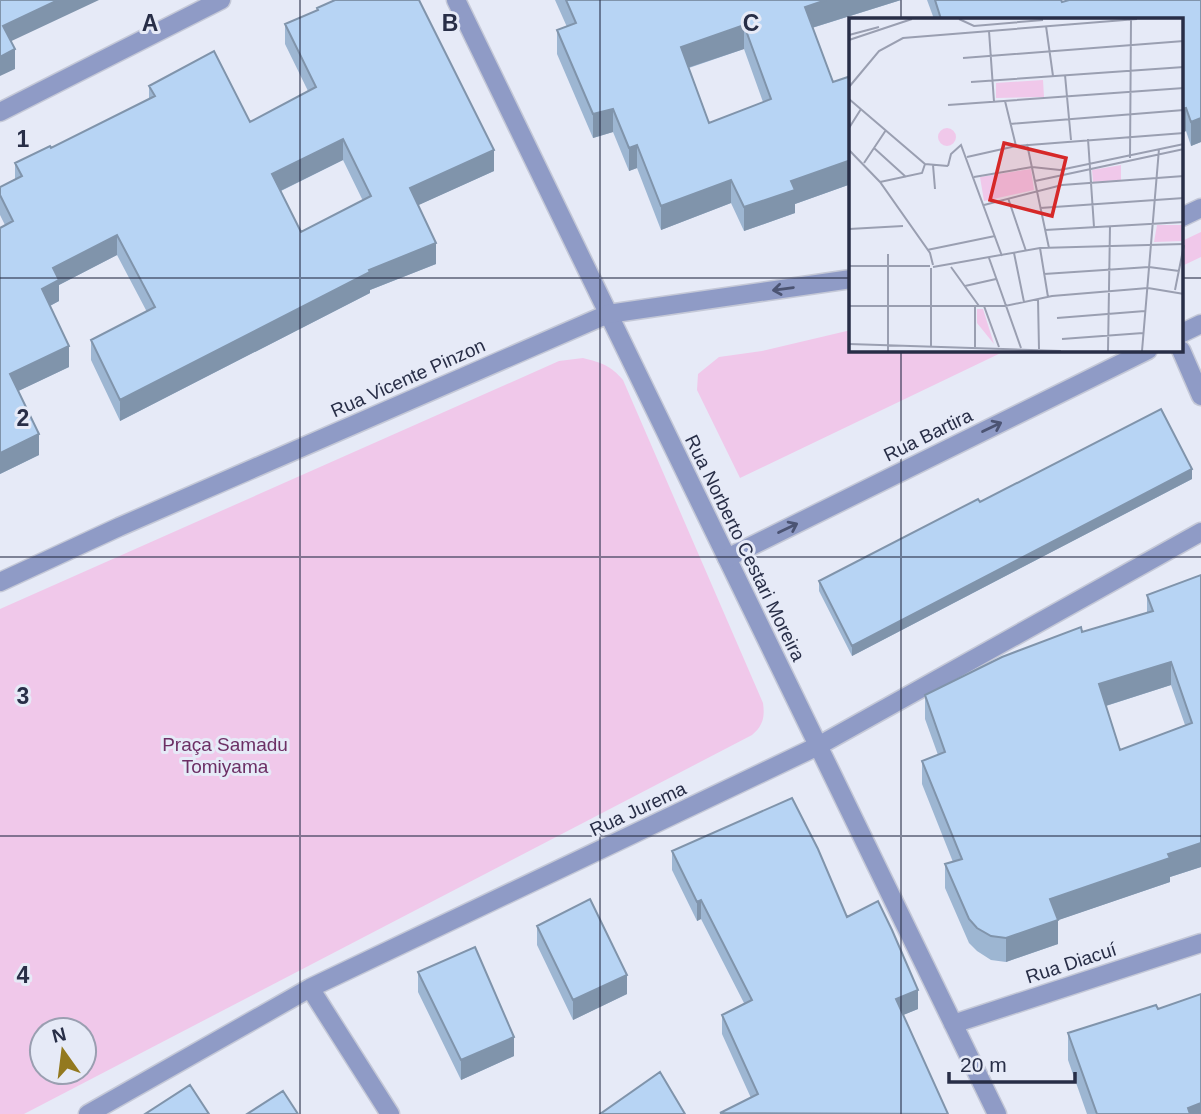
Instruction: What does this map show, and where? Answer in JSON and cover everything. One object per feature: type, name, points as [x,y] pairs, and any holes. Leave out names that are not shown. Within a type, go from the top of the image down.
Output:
[{"type":"street","points":[[0,112],[219,0]]},
{"type":"street","name":"Rua Norberto Cestari Moreira","points":[[456,0],[997,1114]]},
{"type":"street","points":[[1184,217],[1201,208]]},
{"type":"street","name":"Rua Vicente Pinzon","points":[[0,582],[119,527],[608,314],[849,279]]},
{"type":"street","points":[[1184,332],[1201,324]]},
{"type":"street","name":"Rua Bartira","points":[[726,558],[1143,352]]},
{"type":"street","points":[[1182,352],[1201,396]]},
{"type":"street","name":"Rua Jurema","points":[[88,1114],[310,988],[818,746],[1201,532]]},
{"type":"street","name":"Rua Diacuí","points":[[953,1024],[1201,943]]},
{"type":"street","points":[[310,988],[390,1114]]},
{"type":"green space","points":[[1201,232],[1201,257],[1184,265],[1184,240]]},
{"type":"green space","points":[[849,330],[849,352],[1003,352],[740,478],[697,390],[698,374],[719,357],[762,351]]},
{"type":"green space","name":"Praça Samadu Tomiyama","points":[[583,358],[610,368],[623,380],[763,703],[763,717],[761,725],[752,735],[98,1075],[98,1016],[28,1016],[28,1086],[78,1086],[24,1114],[0,1114],[0,609],[559,361]]},
{"type":"building","points":[[0,0],[58,0],[3,26],[15,49],[0,57]]},
{"type":"building","points":[[335,0],[419,0],[494,150],[410,188],[436,243],[369,270],[370,272],[120,400],[91,340],[155,307],[117,235],[53,268],[59,280],[42,289],[69,346],[10,374],[39,434],[0,453],[0,228],[13,221],[0,195],[0,187],[22,176],[15,163],[155,96],[149,86],[214,51],[250,122],[316,87],[285,24],[318,10],[317,8]],"holes":[[[343,139],[371,196],[301,232],[272,174]]]},
{"type":"building","points":[[566,0],[826,0],[805,7],[833,82],[849,77],[849,161],[791,181],[795,190],[744,207],[731,180],[661,206],[637,145],[629,148],[613,109],[593,114],[557,30],[576,23]],"holes":[[[744,25],[771,99],[709,123],[681,47]]]},
{"type":"building","points":[[935,0],[1201,0],[1201,118],[1191,122],[1184,108],[1184,18],[941,18]]},
{"type":"building","points":[[1161,409],[1192,469],[852,646],[819,581]]},
{"type":"building","points":[[1201,575],[1201,843],[1168,854],[1170,858],[1050,899],[1058,920],[1006,938],[991,936],[977,928],[969,919],[945,864],[962,859],[922,761],[945,752],[925,695],[1002,657],[1081,627],[1082,632],[1153,611],[1147,595]],"holes":[[[1171,662],[1192,723],[1120,750],[1099,684]]]},
{"type":"building","points":[[792,798],[818,849],[847,917],[878,901],[918,990],[896,999],[948,1114],[720,1113],[758,1094],[722,1015],[752,1000],[701,900],[697,902],[672,851]]},
{"type":"building","points":[[590,899],[627,975],[573,1000],[537,926]]},
{"type":"building","points":[[475,947],[514,1037],[461,1060],[418,972]]},
{"type":"building","points":[[1201,994],[1201,1103],[1188,1108],[1190,1114],[1097,1114],[1068,1033],[1156,1005],[1158,1009]]},
{"type":"building","points":[[660,1072],[685,1114],[600,1114]]},
{"type":"building","points":[[190,1085],[209,1114],[145,1114]]},
{"type":"building","points":[[283,1091],[298,1114],[247,1114]]}]
